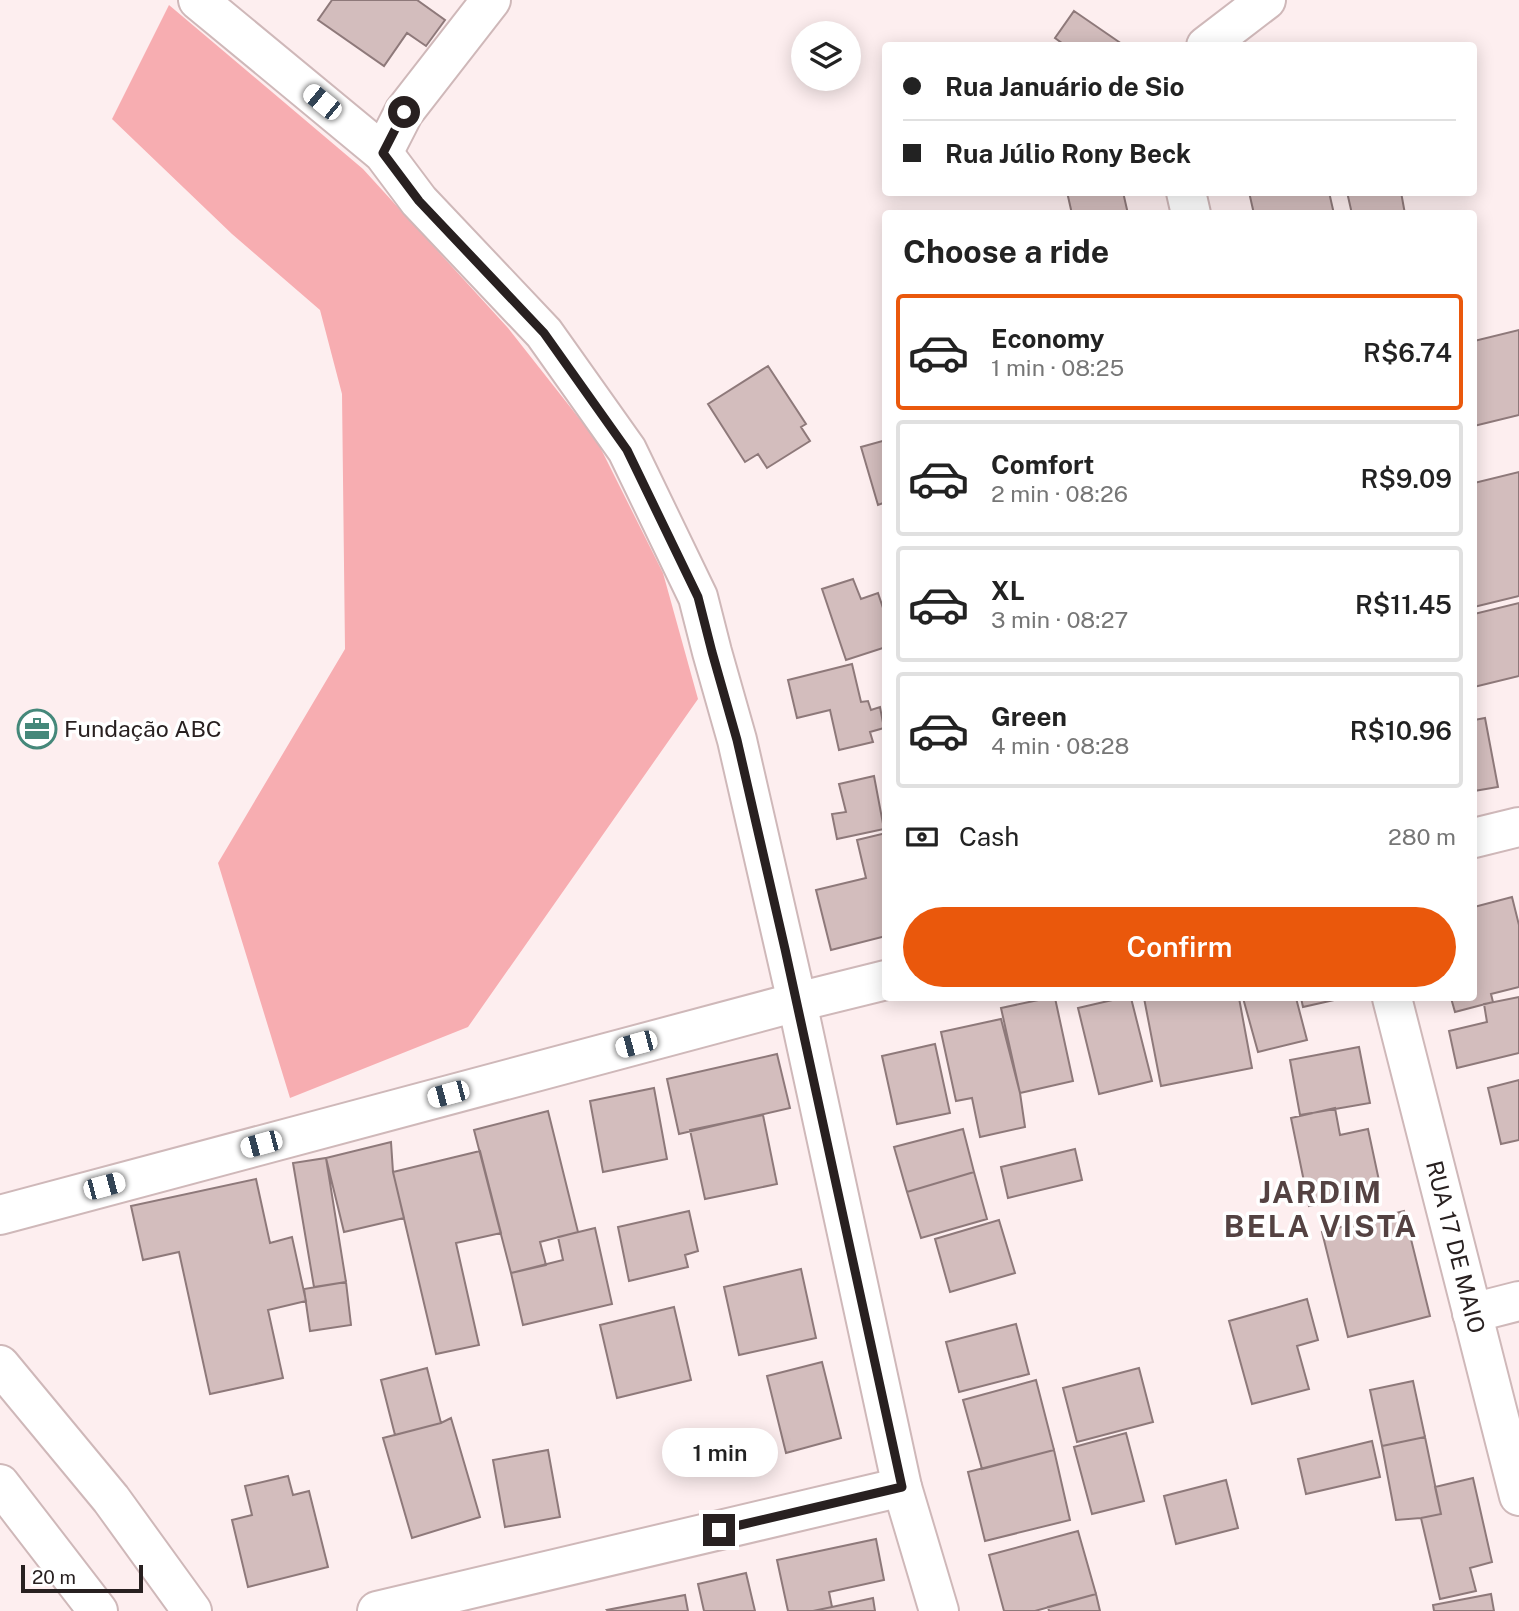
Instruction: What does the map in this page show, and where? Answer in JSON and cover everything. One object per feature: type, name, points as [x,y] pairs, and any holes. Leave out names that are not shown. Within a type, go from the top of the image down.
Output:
[{"type":"main road","points":[[198,0],[383,153],[419,201],[544,333],[627,450],[698,597],[737,740],[902,1487],[939,1611]]},
{"type":"main road","points":[[383,153],[404,112],[491,0]]},
{"type":"main road","points":[[1211,42],[1266,0]]},
{"type":"main road","points":[[1477,837],[1519,827]]},
{"type":"main road","points":[[0,1215],[274,1140],[882,981]]},
{"type":"main road","name":"RUA 17 DE MAIO","points":[[1393,1001],[1519,1496]]},
{"type":"main road","points":[[1472,1313],[1519,1301]]},
{"type":"main road","points":[[0,1365],[111,1499],[192,1611]]},
{"type":"main road","points":[[0,1484],[98,1611]]},
{"type":"main road","points":[[377,1611],[902,1487]]},
{"type":"shaded area","points":[[169,5],[363,169],[508,328],[597,441],[663,573],[698,699],[468,1027],[290,1098],[218,863],[345,649],[342,394],[320,310],[232,234],[112,119]]},
{"type":"building","points":[[332,0],[417,0],[445,20],[426,46],[407,33],[384,66],[318,20]]},
{"type":"building","points":[[1074,11],[1119,42],[1060,42],[1055,38]]},
{"type":"building","points":[[1068,196],[1124,196],[1127,210],[1071,210]]},
{"type":"building","points":[[1250,196],[1330,196],[1333,210],[1253,210]]},
{"type":"building","points":[[1348,196],[1402,196],[1404,210],[1351,210]]},
{"type":"building","points":[[1519,330],[1519,415],[1477,425],[1477,340]]},
{"type":"building","points":[[768,366],[806,424],[801,427],[810,441],[767,468],[758,454],[745,462],[708,404]]},
{"type":"building","points":[[882,441],[882,504],[878,505],[861,447]]},
{"type":"building","points":[[1519,472],[1519,596],[1477,606],[1477,482]]},
{"type":"building","points":[[853,579],[861,599],[878,593],[882,605],[882,648],[846,660],[822,589]]},
{"type":"building","points":[[1519,603],[1519,676],[1477,686],[1477,613]]},
{"type":"building","points":[[852,664],[861,702],[868,701],[871,710],[880,707],[882,729],[870,732],[873,742],[839,750],[830,710],[797,718],[788,680]]},
{"type":"building","points":[[1485,718],[1498,787],[1477,790],[1477,719]]},
{"type":"building","points":[[874,776],[882,829],[837,839],[832,814],[846,812],[839,784]]},
{"type":"building","points":[[882,834],[882,937],[831,950],[816,890],[866,878],[857,840]]},
{"type":"building","points":[[1512,897],[1519,925],[1519,987],[1491,994],[1493,1002],[1455,1012],[1452,1001],[1477,1001],[1477,906]]},
{"type":"building","points":[[1519,997],[1519,1053],[1457,1068],[1449,1031],[1487,1022],[1484,1004]]},
{"type":"building","points":[[1034,1001],[1056,1001],[1073,1081],[1020,1093],[1001,1008]]},
{"type":"building","points":[[1108,1001],[1132,1001],[1152,1081],[1099,1094],[1078,1008]]},
{"type":"building","points":[[1145,1001],[1240,1001],[1252,1068],[1161,1086]]},
{"type":"building","points":[[1244,1001],[1297,1001],[1307,1040],[1258,1052]]},
{"type":"building","points":[[1302,1001],[1330,1001],[1303,1007]]},
{"type":"building","points":[[1001,1019],[1020,1093],[1025,1127],[980,1137],[972,1098],[956,1101],[941,1032]]},
{"type":"building","points":[[935,1044],[950,1113],[897,1124],[882,1056]]},
{"type":"building","points":[[1359,1047],[1370,1103],[1300,1115],[1290,1060]]},
{"type":"building","points":[[777,1054],[790,1108],[679,1134],[667,1079]]},
{"type":"building","points":[[1519,1080],[1519,1140],[1501,1144],[1488,1088]]},
{"type":"building","points":[[654,1088],[667,1159],[603,1172],[590,1101]]},
{"type":"building","points":[[1335,1108],[1340,1135],[1368,1129],[1381,1190],[1309,1206],[1291,1118]]},
{"type":"building","points":[[548,1111],[578,1232],[540,1242],[546,1265],[511,1273],[474,1130]]},
{"type":"building","points":[[763,1115],[777,1184],[705,1199],[690,1130]]},
{"type":"building","points":[[963,1129],[974,1172],[907,1192],[894,1147]]},
{"type":"building","points":[[391,1142],[393,1172],[404,1218],[344,1232],[326,1158]]},
{"type":"building","points":[[1075,1149],[1082,1180],[1008,1198],[1001,1167]]},
{"type":"building","points":[[480,1151],[501,1233],[456,1243],[479,1345],[436,1354],[393,1172]]},
{"type":"building","points":[[326,1158],[346,1282],[314,1287],[293,1163]]},
{"type":"building","points":[[974,1172],[987,1219],[921,1238],[907,1192]]},
{"type":"building","points":[[256,1179],[270,1243],[292,1237],[306,1301],[268,1310],[283,1378],[210,1394],[179,1252],[143,1260],[131,1206]]},
{"type":"building","points":[[689,1211],[698,1251],[685,1255],[688,1267],[629,1281],[618,1227]]},
{"type":"building","points":[[1404,1211],[1430,1316],[1348,1337],[1322,1232]]},
{"type":"building","points":[[999,1220],[1015,1273],[950,1292],[935,1239]]},
{"type":"building","points":[[595,1228],[612,1304],[523,1325],[511,1273],[563,1260],[558,1237]]},
{"type":"building","points":[[801,1269],[816,1338],[739,1355],[724,1287]]},
{"type":"building","points":[[346,1282],[351,1325],[310,1331],[304,1289]]},
{"type":"building","points":[[1307,1299],[1318,1340],[1297,1346],[1309,1389],[1252,1404],[1229,1321]]},
{"type":"building","points":[[674,1307],[691,1380],[617,1398],[600,1325]]},
{"type":"building","points":[[1016,1324],[1029,1374],[959,1392],[946,1342]]},
{"type":"building","points":[[822,1362],[841,1438],[786,1453],[767,1376]]},
{"type":"building","points":[[427,1368],[441,1423],[395,1435],[381,1380]]},
{"type":"building","points":[[1139,1368],[1153,1422],[1077,1442],[1063,1388]]},
{"type":"building","points":[[1036,1380],[1054,1450],[982,1469],[963,1400]]},
{"type":"building","points":[[1413,1381],[1425,1437],[1382,1446],[1370,1390]]},
{"type":"building","points":[[451,1418],[480,1517],[412,1538],[383,1438]]},
{"type":"building","points":[[1126,1433],[1144,1501],[1092,1514],[1074,1447]]},
{"type":"building","points":[[1425,1437],[1441,1514],[1396,1520],[1382,1446]]},
{"type":"building","points":[[1372,1441],[1380,1477],[1306,1494],[1298,1459]]},
{"type":"building","points":[[548,1450],[560,1517],[505,1527],[493,1460]]},
{"type":"building","points":[[1054,1450],[1070,1520],[985,1541],[968,1472]]},
{"type":"building","points":[[288,1476],[293,1495],[309,1491],[328,1567],[248,1587],[232,1520],[252,1515],[245,1486]]},
{"type":"building","points":[[1473,1478],[1492,1562],[1470,1568],[1476,1591],[1440,1599],[1421,1518],[1441,1514],[1435,1487]]},
{"type":"building","points":[[1226,1480],[1238,1528],[1176,1544],[1164,1496]]},
{"type":"building","points":[[1078,1531],[1096,1594],[1035,1611],[1004,1611],[989,1555]]},
{"type":"building","points":[[876,1539],[884,1580],[829,1592],[832,1607],[813,1611],[788,1611],[777,1560]]},
{"type":"building","points":[[746,1573],[755,1611],[704,1611],[698,1584]]},
{"type":"building","points":[[1096,1594],[1100,1611],[1049,1611],[1048,1607]]},
{"type":"building","points":[[1491,1594],[1494,1611],[1434,1611],[1433,1605]]},
{"type":"building","points":[[685,1595],[688,1611],[607,1610]]},
{"type":"building","points":[[873,1598],[875,1611],[813,1611],[832,1607]]},
{"type":"place","name":"Fundação ABC","points":[[37,729]]},
{"type":"district","name":"JARDIM BELA VISTA","points":[[1321,1210]]},
{"type":"route","points":[[404,112],[383,153],[419,201],[544,333],[627,450],[698,597],[737,740],[797,1002],[902,1487],[719,1530]]}]
